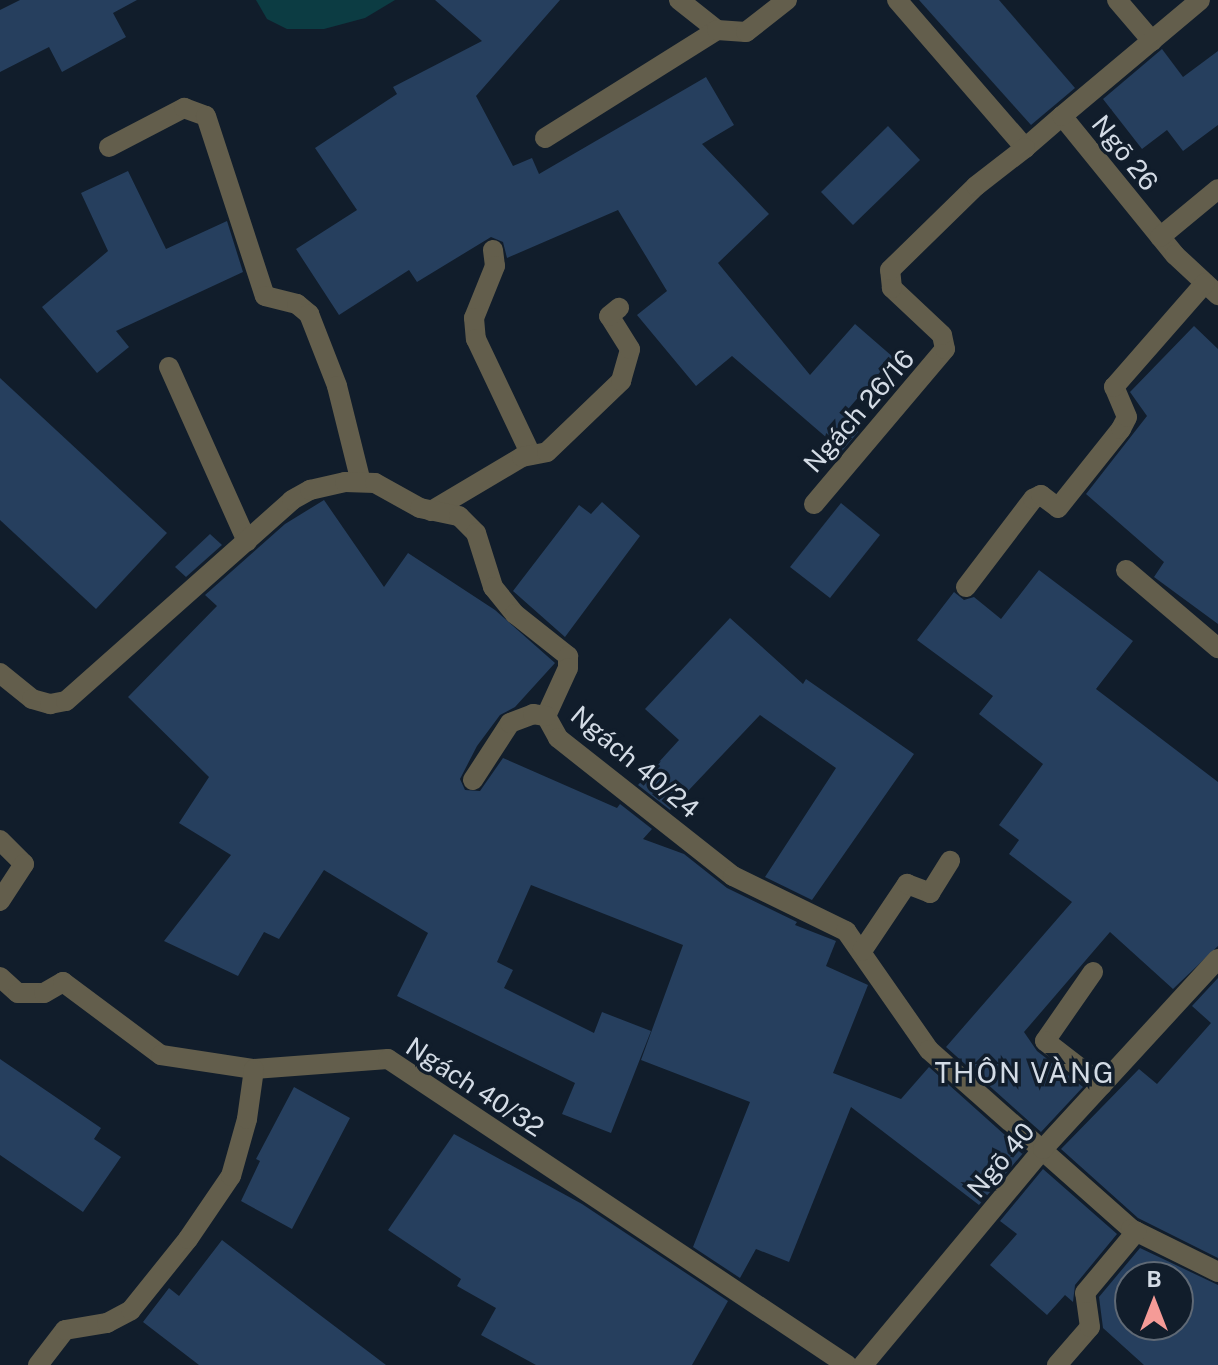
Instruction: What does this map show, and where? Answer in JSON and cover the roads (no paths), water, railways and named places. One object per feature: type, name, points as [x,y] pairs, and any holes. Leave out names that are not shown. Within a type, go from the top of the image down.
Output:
[{"type":"street","points":[[679,0],[717,30],[746,32],[787,0]]},
{"type":"street","points":[[897,0],[1025,148]]},
{"type":"street","points":[[1117,0],[1152,41]]},
{"type":"street","points":[[1062,116],[1200,0]]},
{"type":"street","points":[[545,138],[717,30]]},
{"type":"street","points":[[109,147],[184,108],[206,116],[265,296],[297,304],[309,314],[337,386],[361,482]]},
{"type":"street","name":"Ngõ 26","points":[[1025,148],[1062,116],[1160,237],[1212,289]]},
{"type":"street","name":"Ngách 26/16","points":[[814,504],[945,349],[942,335],[892,288],[890,270],[976,186],[1025,148]]},
{"type":"street","points":[[1160,237],[1218,189]]},
{"type":"street","points":[[493,250],[495,266],[474,318],[476,339],[531,455]]},
{"type":"street","points":[[966,587],[1033,499],[1041,495],[1058,508],[1121,429],[1127,417],[1114,387],[1212,289]]},
{"type":"street","points":[[431,511],[531,455],[547,452],[621,381],[630,349],[609,316],[619,308]]},
{"type":"street","points":[[169,367],[247,541]]},
{"type":"street","name":"Ngách 40/24","points":[[0,673],[32,699],[50,704],[66,701],[247,541],[310,490],[361,482],[386,487],[431,511],[469,523],[493,587],[515,614],[568,656],[568,668],[546,716],[558,738],[733,876],[768,896],[825,918],[862,951],[929,1050],[1136,1232],[1218,1272]]},
{"type":"street","points":[[1126,570],[1218,648]]},
{"type":"street","points":[[473,780],[510,723],[533,714],[546,716]]},
{"type":"street","points":[[0,840],[24,864],[0,901]]},
{"type":"street","points":[[862,951],[907,884],[930,893],[950,861]]},
{"type":"street","name":"Ngõ 40","points":[[863,1365],[1043,1149],[1218,959]]},
{"type":"street","points":[[1093,972],[1045,1041],[1102,1085]]},
{"type":"street","name":"Ngách 40/32","points":[[0,977],[18,993],[44,993],[63,982],[161,1055],[254,1069],[372,1056],[388,1059],[847,1365]]},
{"type":"street","points":[[38,1365],[65,1330],[107,1323],[131,1310],[188,1239],[231,1176],[247,1119],[254,1069]]},
{"type":"street","points":[[1057,1365],[1090,1327],[1085,1293],[1136,1232]]},
{"type":"district","name":"THÔN VÀNG","points":[[1025,1073]]}]
